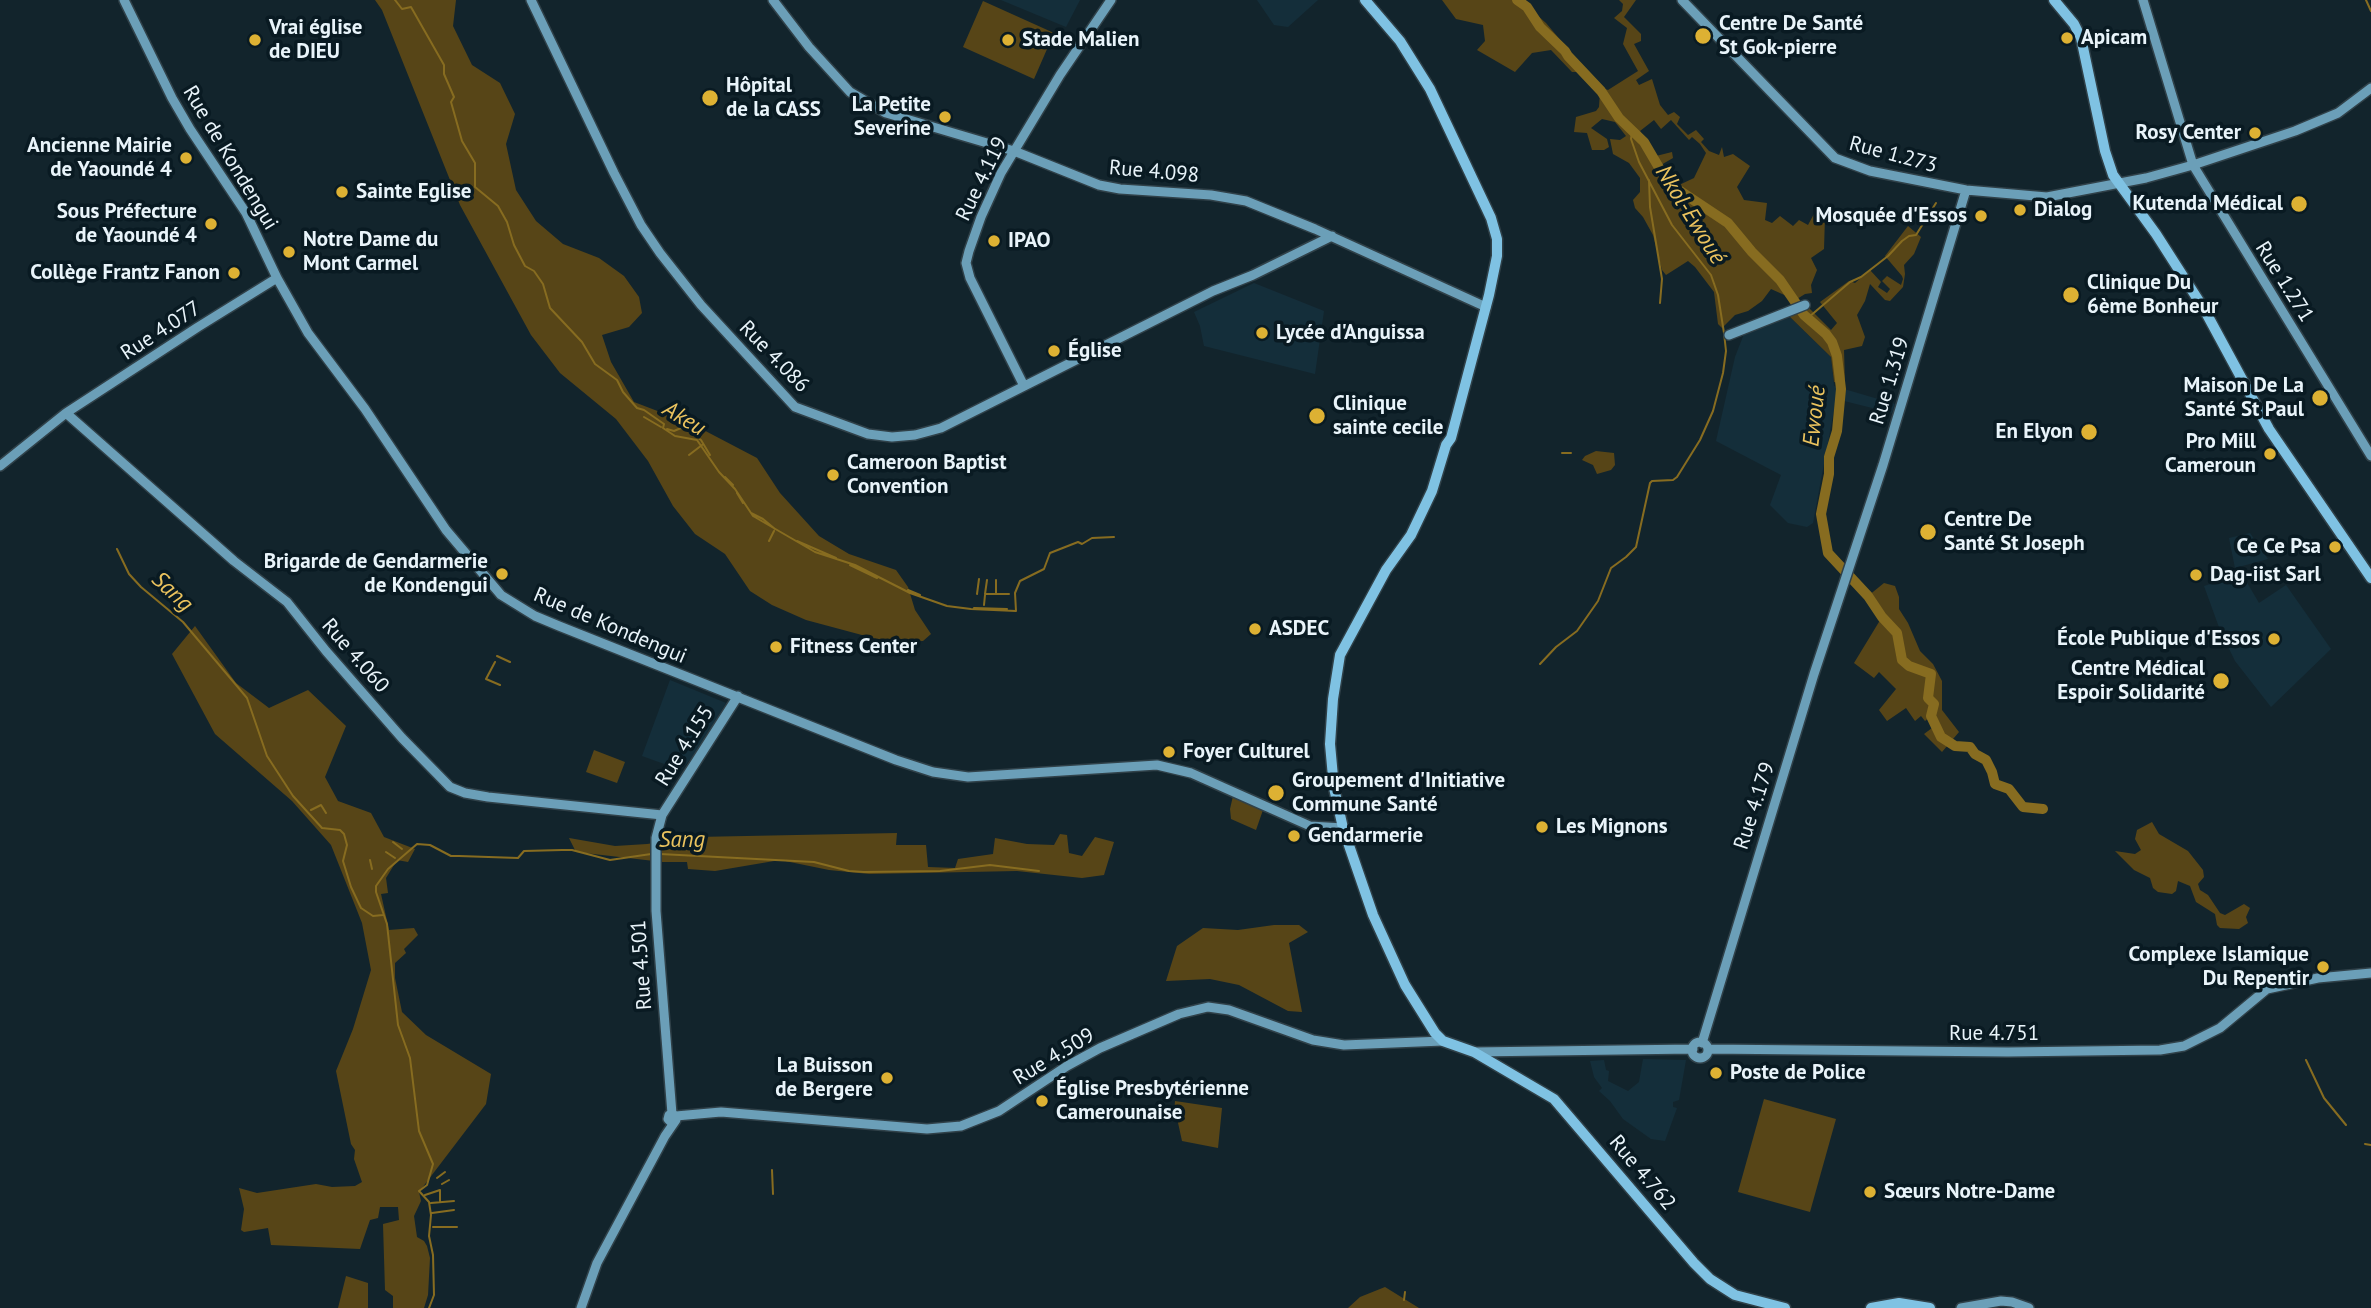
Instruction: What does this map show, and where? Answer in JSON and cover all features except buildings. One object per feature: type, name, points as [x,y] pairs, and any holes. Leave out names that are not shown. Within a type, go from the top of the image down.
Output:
[{"type":"main road","points":[[1364,0],[1400,41],[1430,89],[1491,218],[1497,239],[1497,256],[1486,307],[1451,438],[1446,445],[1432,491],[1411,535],[1386,570],[1340,655],[1333,699],[1330,744],[1334,788],[1343,828],[1373,915],[1405,985],[1427,1024],[1443,1041]]},
{"type":"main road","points":[[2054,0],[2074,24],[2081,38],[2105,151],[2113,175],[2204,309],[2269,429],[2371,578]]},
{"type":"main road","name":"Rue 4.762","points":[[1443,1041],[1474,1052],[1554,1099],[1710,1279],[1735,1295],[1785,1308]]},
{"type":"main road","points":[[1871,1308],[1899,1303],[1910,1307],[1930,1308]]},
{"type":"street","name":"Rue de Kondengui","points":[[124,0],[172,98],[246,213],[277,278],[308,333],[380,430],[446,530],[500,595],[535,616],[674,673],[933,772],[968,777],[1157,765],[1191,773],[1310,826],[1343,828]]},
{"type":"street","name":"Rue 4.086","points":[[531,0],[640,225],[701,305],[795,407],[868,434],[892,437],[915,435],[941,428],[1332,236]]},
{"type":"street","name":"Rue 4.098","points":[[773,0],[831,73],[860,100],[898,118],[1014,151],[1099,185],[1120,189],[1211,195],[1266,208],[1486,307]]},
{"type":"street","name":"Rue 4.119","points":[[1024,386],[970,278],[966,263],[981,217],[1014,151],[1060,75],[1111,0]]},
{"type":"street","name":"Rue 1.273","points":[[1682,0],[1835,158],[1870,171],[1966,190],[2047,197],[2193,165],[2328,118],[2371,88]]},
{"type":"street","name":"Rue 1.271","points":[[2143,0],[2193,165],[2371,456]]},
{"type":"street","name":"Rue 1.319","points":[[1846,581],[1966,190]]},
{"type":"street","points":[[1304,249],[1315,229]]},
{"type":"street","name":"Rue 4.077","points":[[0,466],[66,413],[277,278]]},
{"type":"street","points":[[1729,335],[1805,305]]},
{"type":"street","name":"Rue 4.060","points":[[66,413],[234,561],[287,602],[402,738],[432,771],[450,786],[465,793],[488,797],[662,815]]},
{"type":"street","name":"Rue 4.179","points":[[1705,1046],[1814,674],[1846,581]]},
{"type":"street","name":"Rue 4.155","points":[[662,815],[738,696]]},
{"type":"street","name":"Rue 4.501","points":[[662,815],[654,846],[655,880],[660,979],[674,1117]]},
{"type":"street","name":"Rue 4.751","points":[[1474,1052],[1693,1049],[1694,1055],[1699,1058],[1706,1055],[1705,1046],[2008,1052],[2160,1050],[2184,1046],[2220,1028],[2262,991],[2275,986],[2318,978],[2371,973]]},
{"type":"street","name":"Rue 4.509","points":[[674,1117],[721,1112],[927,1129],[961,1126],[999,1111],[1067,1066],[1100,1048],[1179,1014],[1208,1007],[1229,1010],[1313,1040],[1345,1045],[1443,1041]]},
{"type":"street","points":[[582,1308],[597,1263],[674,1117]]},
{"type":"street","points":[[1963,1308],[2001,1301],[2029,1308]]},
{"type":"shaded area","points":[[375,0],[456,0],[453,26],[472,65],[500,83],[515,114],[506,144],[516,190],[536,221],[563,244],[599,258],[624,276],[639,297],[642,313],[629,327],[602,335],[611,362],[634,402],[694,425],[757,458],[780,493],[819,536],[849,554],[896,570],[908,587],[915,610],[931,634],[923,641],[888,642],[806,620],[772,605],[750,591],[725,554],[695,534],[673,506],[648,461],[616,419],[560,373],[531,335],[460,205],[382,10]]},
{"type":"shaded area","points":[[1001,0],[1080,0],[1066,27]]},
{"type":"shaded area","points":[[1257,0],[1318,0],[1288,27],[1274,25]]},
{"type":"shaded area","points":[[1442,0],[1520,0],[1546,23],[1600,87],[1608,90],[1638,71],[1623,44],[1627,28],[1614,18],[1622,11],[1623,4],[1619,0],[1636,0],[1624,17],[1641,34],[1641,41],[1634,44],[1649,71],[1636,80],[1639,85],[1652,79],[1660,105],[1668,115],[1674,112],[1680,117],[1677,124],[1688,135],[1696,130],[1709,151],[1719,155],[1722,147],[1724,157],[1733,154],[1750,166],[1737,187],[1744,200],[1767,203],[1765,220],[1772,223],[1780,216],[1793,226],[1799,220],[1808,225],[1815,212],[1825,216],[1824,249],[1811,258],[1817,270],[1811,285],[1812,293],[1797,299],[1771,289],[1762,301],[1748,311],[1735,315],[1722,328],[1718,324],[1714,292],[1695,267],[1688,261],[1666,275],[1662,270],[1653,235],[1635,208],[1633,200],[1640,192],[1640,178],[1629,163],[1613,154],[1610,139],[1620,140],[1626,136],[1615,122],[1602,119],[1591,128],[1607,139],[1609,147],[1592,150],[1587,133],[1574,132],[1576,117],[1596,111],[1599,107],[1600,92],[1580,72],[1572,72],[1551,50],[1532,53],[1515,72],[1477,50],[1485,41],[1483,25],[1456,19]],"holes":[[[1654,120],[1661,129],[1671,120],[1689,140],[1692,137],[1700,144],[1706,153],[1694,178],[1677,186],[1661,165],[1673,158],[1672,152],[1656,156],[1640,131]]]},
{"type":"shaded area","name":"Stade Malien","points":[[983,1],[1054,33],[1034,79],[963,47]]},
{"type":"shaded area","points":[[1908,226],[1921,237],[1914,254],[1904,265],[1903,287],[1890,301],[1885,300],[1870,284],[1857,315],[1865,337],[1862,346],[1844,350],[1845,384],[1834,382],[1831,357],[1789,316],[1809,308],[1831,330],[1837,323],[1820,302],[1849,281],[1855,283],[1870,270],[1881,282],[1878,287],[1887,293],[1890,289],[1882,281],[1887,276],[1901,285],[1902,276],[1885,256]]},
{"type":"shaded area","name":"Lycée d'Anguissa","points":[[1254,283],[1324,311],[1315,374],[1204,346],[1194,312]]},
{"type":"shaded area","points":[[1789,316],[1831,357],[1834,386],[1895,404],[1892,413],[1836,399],[1813,523],[1807,527],[1788,523],[1770,505],[1781,475],[1716,441],[1735,357],[1744,334]]},
{"type":"shaded area","points":[[1596,451],[1614,453],[1615,465],[1611,470],[1597,474],[1593,465],[1582,460]]},
{"type":"shaded area","points":[[2250,533],[2268,559],[2235,568],[2229,538]]},
{"type":"shaded area","name":"École Publique d'Essos","points":[[2242,574],[2259,603],[2286,585],[2331,649],[2271,707],[2235,661],[2204,586]]},
{"type":"shaded area","points":[[1884,583],[1895,586],[1899,609],[1920,651],[1933,664],[1942,681],[1942,710],[1959,732],[1942,752],[1924,734],[1936,725],[1931,716],[1925,721],[1921,716],[1915,721],[1906,708],[1887,721],[1879,710],[1896,689],[1879,672],[1874,678],[1854,663],[1882,617],[1868,596]]},
{"type":"shaded area","points":[[195,626],[236,683],[269,708],[308,690],[346,726],[325,777],[338,801],[371,813],[384,837],[415,849],[408,862],[397,860],[386,878],[388,893],[381,894],[389,930],[414,928],[418,935],[404,949],[406,953],[395,963],[395,978],[402,1012],[426,1035],[491,1074],[486,1104],[419,1192],[421,1201],[414,1216],[417,1237],[424,1241],[430,1258],[428,1295],[424,1308],[393,1308],[393,1296],[385,1290],[383,1224],[399,1220],[398,1207],[380,1207],[378,1218],[370,1220],[360,1249],[271,1245],[268,1228],[244,1232],[241,1230],[244,1209],[239,1188],[257,1193],[316,1184],[332,1187],[355,1186],[362,1182],[354,1159],[355,1150],[351,1144],[336,1071],[353,1029],[371,970],[362,923],[331,845],[292,801],[215,734],[172,654]]},
{"type":"shaded area","points":[[670,680],[726,703],[696,753],[681,770],[642,756]]},
{"type":"shaded area","points":[[594,750],[625,762],[617,783],[586,772]]},
{"type":"shaded area","points":[[1233,796],[1263,810],[1256,830],[1231,819]]},
{"type":"shaded area","points":[[2152,822],[2159,834],[2188,851],[2203,870],[2204,877],[2198,884],[2200,890],[2208,895],[2220,913],[2225,915],[2244,904],[2250,908],[2246,917],[2248,923],[2239,929],[2220,928],[2215,914],[2196,902],[2190,886],[2178,881],[2176,891],[2172,894],[2158,892],[2153,888],[2150,878],[2134,870],[2115,851],[2135,854],[2141,850],[2135,839],[2137,830]]},
{"type":"shaded area","points":[[897,833],[896,845],[926,845],[928,867],[955,868],[958,859],[993,854],[995,838],[1027,844],[1054,845],[1060,834],[1067,835],[1069,853],[1082,856],[1095,837],[1114,842],[1104,875],[1082,878],[1017,871],[869,874],[829,870],[780,860],[715,871],[688,869],[687,862],[663,862],[576,852],[569,838],[615,846],[696,837]]},
{"type":"shaded area","points":[[1299,925],[1308,932],[1289,943],[1302,1012],[1288,1011],[1239,985],[1210,979],[1166,981],[1177,946],[1203,928],[1238,930]]},
{"type":"shaded area","points":[[1643,1059],[1686,1060],[1679,1100],[1673,1102],[1673,1107],[1677,1108],[1665,1141],[1651,1139],[1623,1119],[1599,1091],[1602,1088],[1594,1077],[1590,1061],[1604,1060],[1606,1070],[1609,1071],[1608,1081],[1628,1091],[1639,1082]]},
{"type":"shaded area","points":[[1764,1099],[1836,1119],[1810,1212],[1738,1192]]},
{"type":"shaded area","points":[[1175,1101],[1222,1108],[1218,1148],[1182,1141],[1174,1114]]},
{"type":"shaded area","points":[[346,1276],[368,1283],[368,1308],[338,1308]]},
{"type":"shaded area","points":[[1385,1287],[1419,1308],[1348,1308],[1360,1297]]},
{"type":"waterway","name":"Akeu","points":[[395,0],[402,9],[411,7],[444,65],[444,74],[454,97],[451,102],[462,141],[475,163],[475,187],[498,206],[525,266],[534,271],[543,284],[550,308],[582,342],[595,364],[617,380],[637,408],[664,424],[663,428],[675,436],[697,440],[753,516],[815,552],[855,565],[910,593],[947,606],[971,609],[1016,611],[1015,593],[1020,581],[1044,569],[1050,553],[1078,542],[1082,544],[1092,538],[1114,537]]},
{"type":"waterway","name":"Ewoué","points":[[1517,0],[1527,7],[1540,27],[1565,51],[1601,91],[1619,118],[1644,142],[1668,183],[1728,223],[1780,280],[1804,315],[1832,342],[1837,356],[1841,389],[1837,431],[1829,457],[1829,474],[1821,514],[1828,553],[1868,596],[1897,633],[1902,660],[1909,666],[1931,674],[1928,698],[1934,704],[1931,716],[1941,737],[1955,746],[1970,747],[1975,754],[1986,760],[1995,784],[2009,789],[2023,807],[2043,809]]},
{"type":"waterway","points":[[2366,0],[2371,11]]},
{"type":"waterway","name":"Nkol-Ewoué","points":[[1540,664],[1577,631],[1598,601],[1611,568],[1636,547],[1650,483],[1677,477],[1700,440],[1713,411],[1723,373],[1726,351],[1724,333],[1718,295],[1711,275],[1672,225],[1639,162],[1631,139],[1632,132]]},
{"type":"waterway","points":[[1649,180],[1650,207],[1662,279],[1660,303]]},
{"type":"waterway","points":[[1809,317],[1850,282],[1888,256],[1902,241],[1916,235],[1936,203]]},
{"type":"waterway","points":[[644,417],[661,427]]},
{"type":"waterway","points":[[667,429],[685,429],[701,440],[710,455]]},
{"type":"waterway","points":[[689,455],[702,445]]},
{"type":"waterway","points":[[1562,453],[1571,453]]},
{"type":"waterway","name":"Akeu","points":[[725,477],[733,485]]},
{"type":"waterway","name":"Akeu","points":[[737,493],[743,503]]},
{"type":"waterway","name":"Akeu","points":[[751,513],[775,529]]},
{"type":"waterway","points":[[769,541],[774,531]]},
{"type":"waterway","name":"Akeu","points":[[797,541],[836,558]]},
{"type":"waterway","name":"Sang","points":[[117,549],[129,574],[183,622],[247,698],[267,756],[293,796],[322,828],[340,830],[344,834],[347,845],[343,861],[361,908],[373,916],[383,915]]},
{"type":"waterway","name":"Akeu","points":[[850,565],[877,578]]},
{"type":"waterway","points":[[977,594],[979,579]]},
{"type":"waterway","points":[[987,580],[985,594],[1009,594]]},
{"type":"waterway","points":[[996,580],[996,593]]},
{"type":"waterway","name":"Akeu","points":[[908,590],[920,595]]},
{"type":"waterway","points":[[984,605],[985,595]]},
{"type":"waterway","name":"Akeu","points":[[974,608],[1007,609]]},
{"type":"waterway","points":[[497,656],[510,662]]},
{"type":"waterway","points":[[495,662],[486,679],[500,685]]},
{"type":"waterway","points":[[311,810],[321,805],[326,813]]},
{"type":"waterway","points":[[393,842],[402,849]]},
{"type":"waterway","name":"Sang","points":[[429,1308],[434,1295],[433,1255],[429,1236],[431,1215],[429,1202],[419,1191],[427,1185],[433,1164],[419,1131],[410,1058],[398,1025],[387,924],[376,886],[388,869],[417,844],[430,845],[451,856],[518,858],[524,851],[572,850],[610,860],[651,854]]},
{"type":"waterway","points":[[386,852],[395,858]]},
{"type":"waterway","name":"Sang","points":[[660,854],[814,862],[864,872],[940,871],[990,865],[1039,871]]},
{"type":"waterway","points":[[370,860],[372,869]]},
{"type":"waterway","points":[[2306,1060],[2324,1098],[2346,1125]]},
{"type":"waterway","points":[[2365,1144],[2371,1145]]},
{"type":"waterway","points":[[772,1170],[773,1194]]},
{"type":"waterway","points":[[437,1178],[445,1172]]},
{"type":"waterway","points":[[442,1184],[449,1180]]},
{"type":"waterway","points":[[425,1195],[440,1190],[440,1201]]},
{"type":"waterway","points":[[431,1203],[454,1201]]},
{"type":"waterway","points":[[432,1213],[454,1210]]},
{"type":"waterway","points":[[433,1227],[457,1227]]},
{"type":"waterway","points":[[1404,1300],[1405,1292]]},
{"type":"place","name":"Centre De Santé St Gok-pierre","points":[[1703,36]]},
{"type":"place","name":"Apicam","points":[[2067,38]]},
{"type":"place","name":"Vrai église de DIEU","points":[[255,40]]},
{"type":"place","name":"Stade Malien","points":[[1008,40]]},
{"type":"place","name":"Hôpital de la CASS","points":[[710,98]]},
{"type":"place","name":"La Petite Severine","points":[[945,117]]},
{"type":"place","name":"Rosy Center","points":[[2255,133]]},
{"type":"place","name":"Ancienne Mairie de Yaoundé 4","points":[[186,158]]},
{"type":"place","name":"Sainte Eglise","points":[[342,192]]},
{"type":"place","name":"Kutenda Médical","points":[[2299,204]]},
{"type":"place","name":"Dialog","points":[[2020,210]]},
{"type":"place","name":"Mosquée d'Essos","points":[[1981,216]]},
{"type":"place","name":"Sous Préfecture de Yaoundé 4","points":[[211,224]]},
{"type":"place","name":"IPAO","points":[[994,241]]},
{"type":"place","name":"Notre Dame du Mont Carmel","points":[[289,252]]},
{"type":"place","name":"Collège Frantz Fanon","points":[[234,273]]},
{"type":"place","name":"Clinique Du 6ème Bonheur","points":[[2071,295]]},
{"type":"place","name":"Lycée d'Anguissa","points":[[1262,333]]},
{"type":"place","name":"Église","points":[[1054,351]]},
{"type":"place","name":"Maison De La Santé St Paul","points":[[2320,398]]},
{"type":"place","name":"Clinique sainte cecile","points":[[1317,416]]},
{"type":"place","name":"En Elyon","points":[[2089,432]]},
{"type":"place","name":"Pro Mill Cameroun","points":[[2270,454]]},
{"type":"place","name":"Cameroon Baptist Convention","points":[[833,475]]},
{"type":"place","name":"Centre De Santé St Joseph","points":[[1928,532]]},
{"type":"place","name":"Ce Ce Psa","points":[[2335,547]]},
{"type":"place","name":"Brigarde de Gendarmerie de Kondengui","points":[[502,574]]},
{"type":"place","name":"Dag-iist Sarl","points":[[2196,575]]},
{"type":"place","name":"ASDEC","points":[[1255,629]]},
{"type":"place","name":"École Publique d'Essos","points":[[2274,639]]},
{"type":"place","name":"Fitness Center","points":[[776,647]]},
{"type":"place","name":"Centre Médical Espoir Solidarité","points":[[2221,681]]},
{"type":"place","name":"Foyer Culturel","points":[[1169,752]]},
{"type":"place","name":"Groupement d'Initiative Commune Santé","points":[[1276,793]]},
{"type":"place","name":"Les Mignons","points":[[1542,827]]},
{"type":"place","name":"Gendarmerie","points":[[1294,836]]},
{"type":"place","name":"Complexe Islamique Du Repentir","points":[[2323,967]]},
{"type":"place","name":"Poste de Police","points":[[1716,1073]]},
{"type":"place","name":"La Buisson de Bergere","points":[[887,1078]]},
{"type":"place","name":"Église Presbytérienne Camerounaise","points":[[1042,1101]]},
{"type":"place","name":"Sœurs Notre-Dame","points":[[1870,1192]]}]
